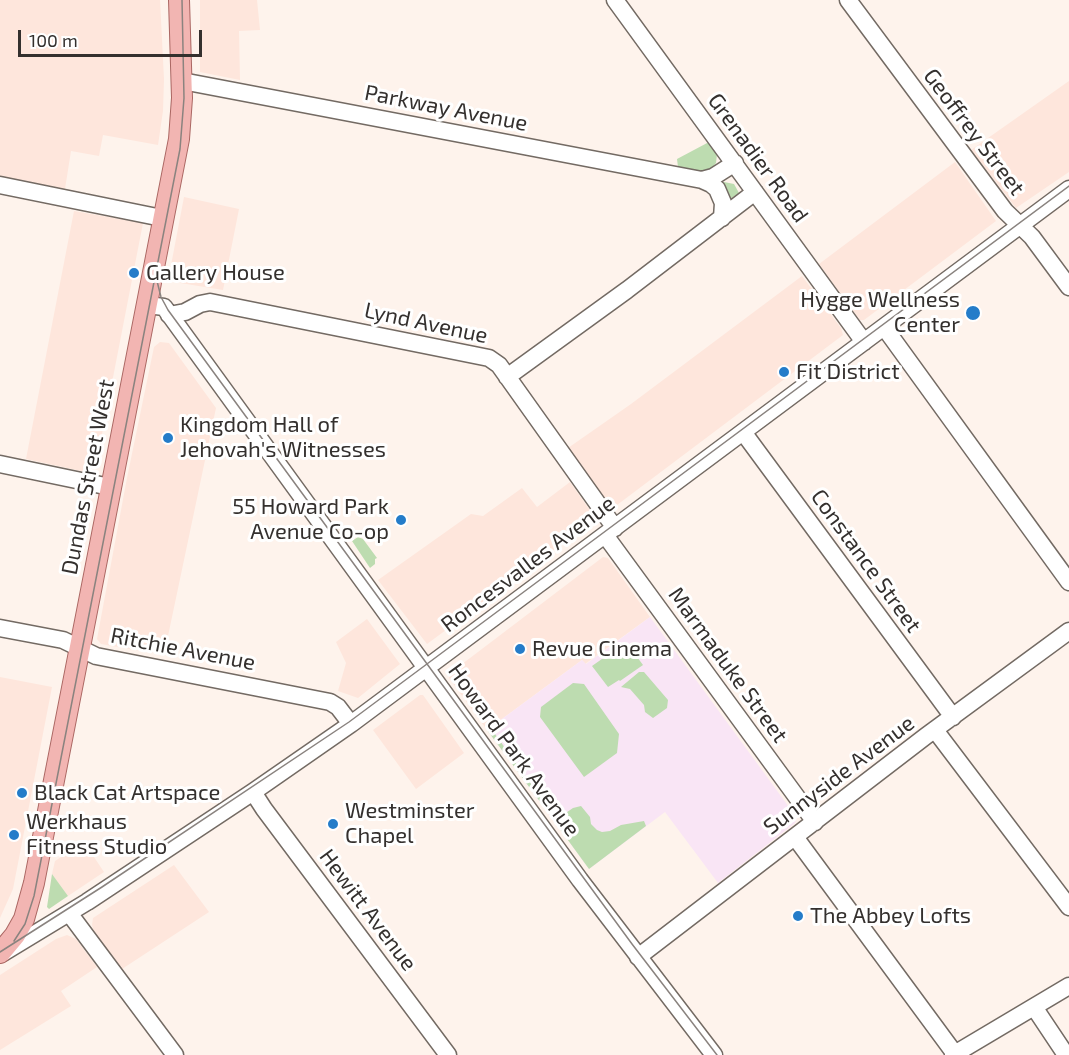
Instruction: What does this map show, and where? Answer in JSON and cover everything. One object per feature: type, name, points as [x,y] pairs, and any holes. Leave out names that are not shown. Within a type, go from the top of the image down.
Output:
[{"type":"main road","name":"Dundas Street West","points":[[0,954],[20,928],[29,905],[179,139],[182,81],[179,0]]},
{"type":"street","name":"Grenadier Road","points":[[615,0],[864,342]]},
{"type":"street","name":"Geoffrey Street","points":[[848,0],[1005,211],[1021,225],[1069,287]]},
{"type":"street","name":"Parkway Avenue","points":[[182,81],[702,180]]},
{"type":"street","points":[[702,180],[713,177],[735,163]]},
{"type":"street","points":[[702,180],[711,183],[717,189],[723,203],[722,218]]},
{"type":"street","points":[[0,185],[162,218]]},
{"type":"street","name":"Roncesvalles Avenue","points":[[0,954],[69,913],[253,792],[351,724],[1069,189]]},
{"type":"street","points":[[507,376],[627,290],[755,192]]},
{"type":"street","name":"Lynd Avenue","points":[[169,315],[185,312],[200,304],[210,302],[489,358],[499,365],[507,376],[610,531]]},
{"type":"street","name":"Howard Park Avenue","points":[[147,304],[164,307],[638,957],[714,1055]]},
{"type":"street","points":[[884,327],[1069,582]]},
{"type":"street","name":"Constance Street","points":[[743,432],[953,717]]},
{"type":"street","points":[[0,464],[110,487]]},
{"type":"street","name":"Marmaduke Street","points":[[610,531],[658,607],[815,822]]},
{"type":"street","name":"Ritchie Avenue","points":[[0,628],[63,640],[96,656],[330,702],[338,707],[351,724]]},
{"type":"street","name":"Sunnyside Avenue","points":[[638,957],[935,730],[1069,631]]},
{"type":"street","points":[[935,730],[1069,907]]},
{"type":"street","name":"Hewitt Avenue","points":[[253,792],[448,1055]]},
{"type":"street","points":[[795,837],[954,1054],[1069,986]]},
{"type":"street","points":[[69,913],[166,1052]]},
{"type":"street","points":[[1034,1007],[1066,1055]]},
{"type":"shaded area","points":[[0,0],[160,0],[164,79],[163,111],[158,145],[103,135],[99,156],[71,151],[65,189],[0,177]]},
{"type":"shaded area","points":[[200,0],[257,0],[260,30],[239,31],[240,80],[200,72]]},
{"type":"shaded area","points":[[1069,81],[1069,172],[1016,208],[971,150]]},
{"type":"shaded area","points":[[955,162],[996,221],[864,320],[860,320],[819,264]]},
{"type":"shaded area","points":[[184,197],[239,209],[223,290],[168,281]]},
{"type":"shaded area","points":[[74,211],[143,223],[96,465],[90,473],[26,459]]},
{"type":"shaded area","points":[[802,276],[841,328],[843,335],[617,505],[609,504],[568,448],[631,404]]},
{"type":"shaded area","points":[[160,342],[169,343],[216,408],[164,655],[101,644],[97,639],[154,347]]},
{"type":"shaded area","points":[[570,482],[592,513],[591,523],[427,644],[378,580],[471,514],[483,516],[522,488],[537,507]]},
{"type":"shaded area","points":[[603,557],[608,558],[650,617],[585,664],[582,660],[487,730],[449,678],[449,674]]},
{"type":"shaded area","points":[[650,617],[797,818],[795,823],[718,883],[665,812],[589,869],[487,730],[582,660],[586,664]]},
{"type":"shaded area","points":[[367,619],[400,664],[358,698],[338,691],[346,663],[336,642]]},
{"type":"shaded area","points":[[0,677],[52,687],[13,889],[0,918]]},
{"type":"shaded area","points":[[423,695],[464,753],[416,789],[373,730]]},
{"type":"shaded area","points":[[84,842],[104,872],[68,896],[52,874],[55,861]]},
{"type":"shaded area","points":[[174,865],[209,912],[122,969],[94,932],[93,918]]},
{"type":"shaded area","points":[[67,935],[76,939],[97,967],[61,991],[71,1006],[0,1050],[0,975],[56,939]]},
{"type":"green space","points":[[709,142],[717,154],[716,163],[711,169],[701,171],[678,167],[677,159]]},
{"type":"green space","points":[[722,183],[734,184],[739,193],[730,199]]},
{"type":"green space","points":[[358,537],[363,539],[377,558],[375,564],[370,568],[352,541]]},
{"type":"green space","points":[[626,642],[643,665],[608,687],[592,666]]},
{"type":"green space","points":[[639,672],[644,672],[668,700],[667,708],[653,718],[645,712],[644,705],[630,689],[621,687]]},
{"type":"green space","points":[[573,683],[584,684],[619,734],[617,753],[584,777],[540,717],[541,707]]},
{"type":"green space","points":[[490,727],[544,802],[541,803],[487,730]]},
{"type":"green space","points":[[581,806],[590,817],[591,824],[602,832],[610,831],[621,825],[644,821],[646,826],[589,869],[554,821],[573,808]]},
{"type":"green space","points":[[52,874],[68,896],[49,909],[47,907]]},
{"type":"tram line","points":[[14,941],[25,924],[34,896],[180,149],[184,98],[182,0]]},
{"type":"tram line","points":[[0,952],[102,887],[349,722],[1069,186]]},
{"type":"tram line","points":[[157,281],[161,297],[168,310],[632,944],[717,1055]]},
{"type":"place","name":"Gallery House","points":[[134,273]]},
{"type":"place","name":"Hygge Wellness Center","points":[[973,313]]},
{"type":"place","name":"Fit District","points":[[784,372]]},
{"type":"place","name":"Kingdom Hall of Jehovah's Witnesses","points":[[168,438]]},
{"type":"place","name":"55 Howard Park Avenue Co-op","points":[[401,520]]},
{"type":"place","name":"Revue Cinema","points":[[520,649]]},
{"type":"place","name":"Black Cat Artspace","points":[[22,793]]},
{"type":"place","name":"Westminster Chapel","points":[[333,824]]},
{"type":"place","name":"Werkhaus Fitness Studio","points":[[14,835]]},
{"type":"place","name":"The Abbey Lofts","points":[[798,916]]}]
